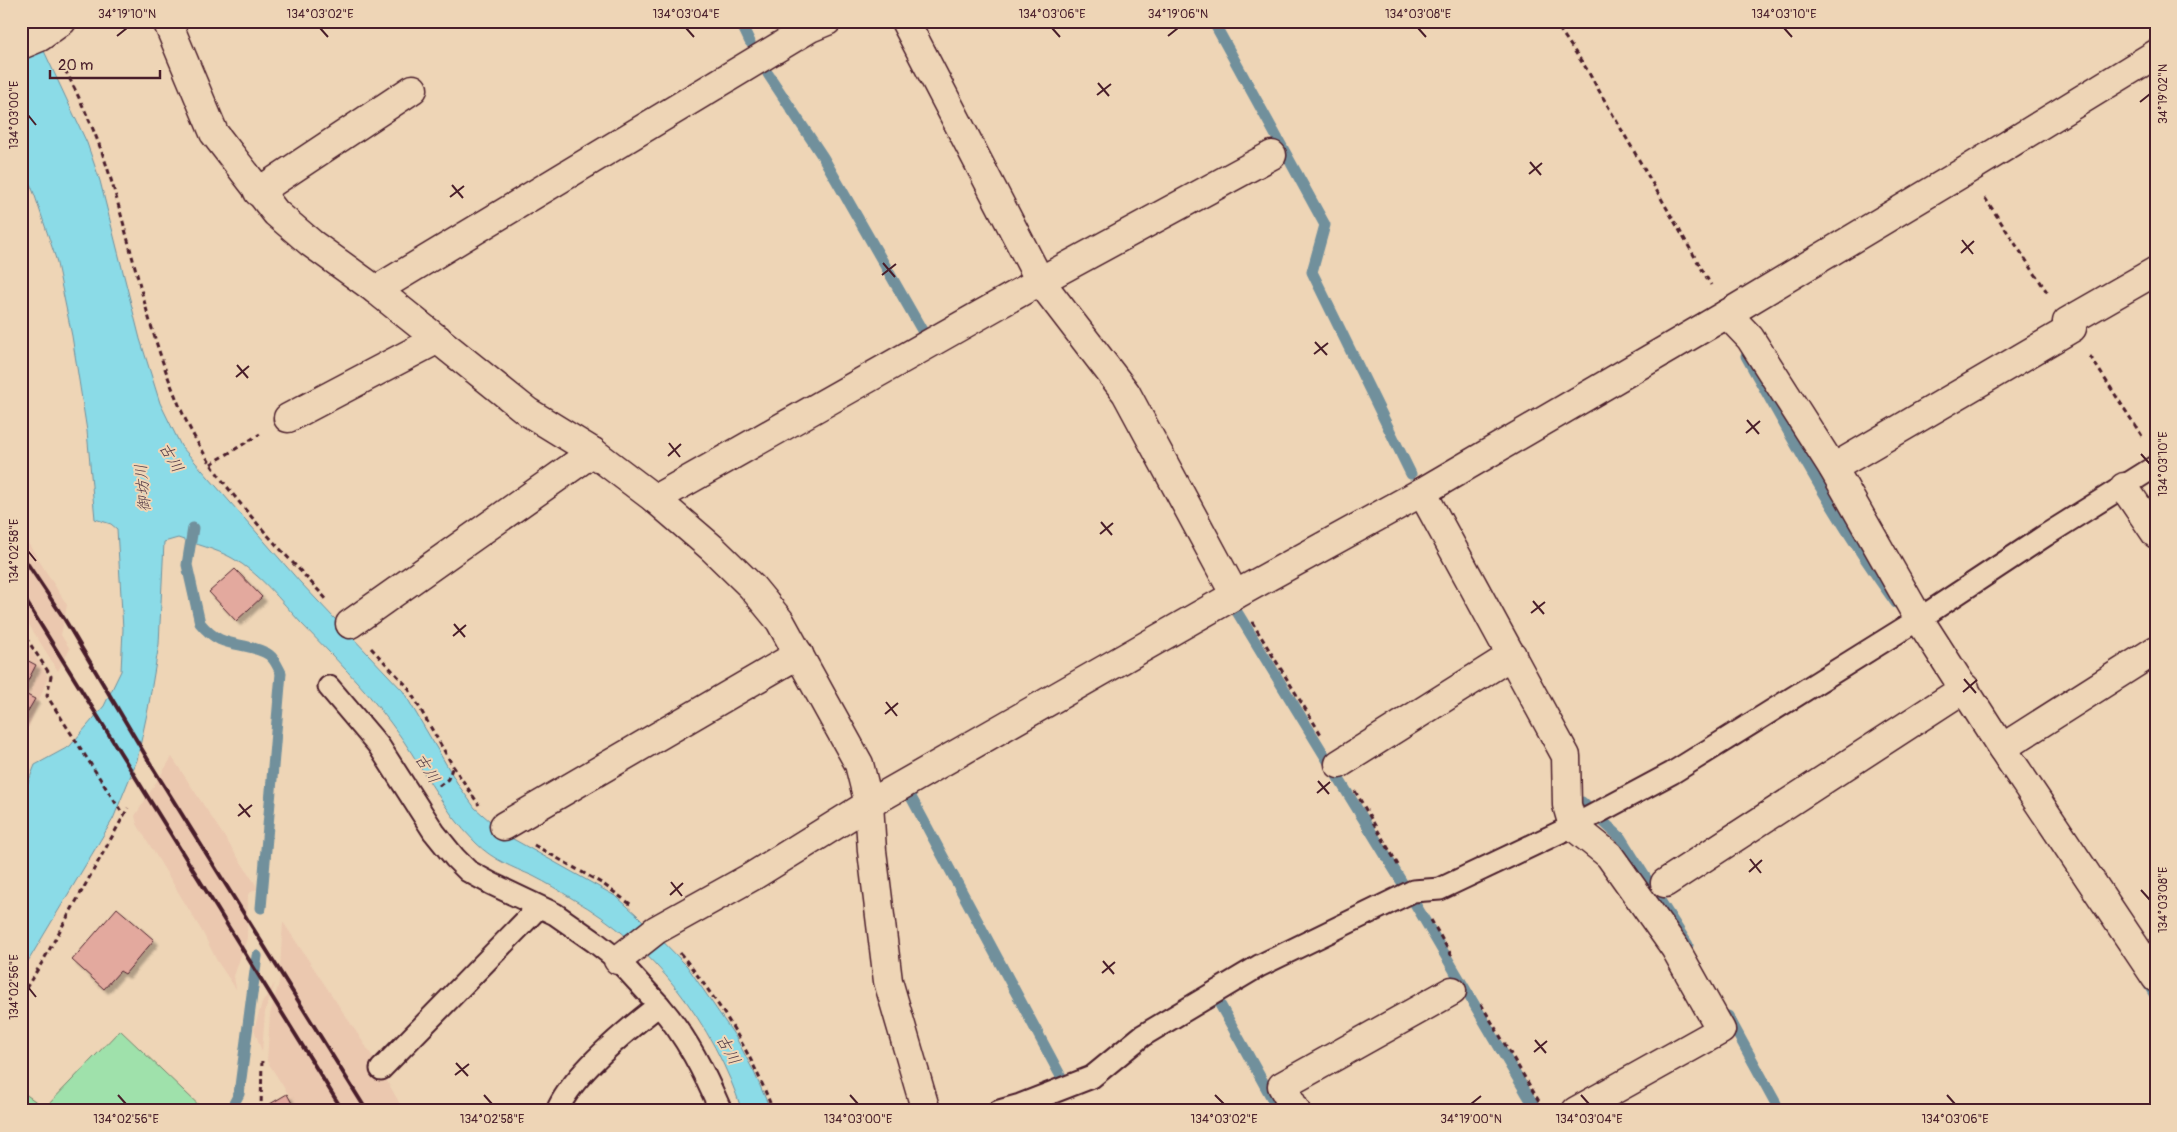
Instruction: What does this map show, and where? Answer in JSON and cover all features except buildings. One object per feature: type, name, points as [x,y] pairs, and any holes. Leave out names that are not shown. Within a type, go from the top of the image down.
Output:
[{"type":"street","points":[[167,21],[214,133],[276,213],[311,243],[376,290],[528,412],[593,452],[655,499],[712,548],[752,587],[780,621],[859,764],[869,804],[872,851],[888,981],[926,1111]]},
{"type":"street","points":[[376,290],[810,28],[827,21]]},
{"type":"street","points":[[905,21],[1040,280],[1126,393],[1235,595]]},
{"type":"street","points":[[625,955],[657,929],[753,876],[869,804],[1235,595],[1422,492],[1727,314],[2156,54]]},
{"type":"street","points":[[258,192],[413,89]]},
{"type":"street","points":[[655,499],[1040,280],[1272,155]]},
{"type":"street","points":[[1833,468],[2156,271]]},
{"type":"street","points":[[1727,314],[1750,338],[1833,468],[1919,619],[2002,748],[2156,978]]},
{"type":"street","points":[[288,418],[438,339]]},
{"type":"street","points":[[350,624],[593,452]]},
{"type":"street","points":[[2124,487],[2156,534]]},
{"type":"street","points":[[1422,492],[1566,756],[1567,805],[1573,826],[1609,855],[1675,948],[1721,1030],[1576,1111]]},
{"type":"street","points":[[2002,748],[2156,650]]},
{"type":"street","points":[[504,826],[799,654]]},
{"type":"street","points":[[1339,764],[1512,655]]},
{"type":"street","points":[[1665,883],[1965,688]]},
{"type":"street","points":[[1296,1111],[1282,1086],[1452,991]]},
{"type":"lane","points":[[999,1111],[1020,1105],[1092,1076],[1142,1036],[1259,966],[1413,891],[1440,889],[1573,826],[1672,773],[1919,619],[2046,535],[2156,466]]},
{"type":"lane","points":[[329,687],[370,733],[434,832],[468,871],[539,906],[625,955],[660,1005],[677,1025],[702,1066],[721,1111]]},
{"type":"lane","points":[[381,1069],[539,906]]},
{"type":"lane","points":[[557,1111],[561,1101],[583,1074],[635,1024],[660,1005]]},
{"type":"path","points":[[1554,21],[1586,68],[1727,314]]},
{"type":"path","points":[[42,31],[84,105],[112,182],[131,256],[162,358],[183,415],[212,464],[231,491],[407,686],[453,766],[481,807],[504,826],[541,850],[603,884],[629,903],[657,929],[693,969],[746,1048],[764,1084],[773,1111]]},
{"type":"path","points":[[212,464],[288,418]]},
{"type":"path","points":[[1235,595],[1339,764],[1454,958]]},
{"type":"path","points":[[21,630],[51,676],[47,696],[124,816]]},
{"type":"path","points":[[448,779],[453,766]]},
{"type":"path","points":[[21,996],[128,808]]},
{"type":"path","points":[[1479,1001],[1544,1111]]},
{"type":"path","points":[[261,1111],[262,1057]]},
{"type":"shaded area","points":[[21,532],[67,605],[61,635],[70,649],[58,671],[21,612]]},
{"type":"shaded area","points":[[21,633],[48,677],[21,747]]},
{"type":"shaded area","points":[[172,757],[256,885],[257,889],[248,894],[247,938],[234,976],[236,989],[217,961],[203,933],[137,824],[135,816]]},
{"type":"shaded area","points":[[283,922],[375,1060],[404,1111],[299,1111],[267,1061],[270,1014],[279,983]]},
{"type":"shaded area","points":[[275,983],[265,1012],[262,1052],[254,1029],[262,1003]]},
{"type":"green space","points":[[120,1030],[205,1111],[21,1111],[21,1091],[45,1108]]},
{"type":"water","points":[[21,21],[30,21],[87,143],[100,181],[140,339],[160,403],[181,446],[300,582],[403,691],[459,786],[475,808],[506,835],[617,897],[687,966],[735,1036],[754,1072],[771,1111],[742,1111],[730,1079],[715,1048],[697,1018],[677,989],[629,939],[602,917],[538,879],[496,859],[476,843],[441,800],[401,737],[380,709],[261,579],[242,564],[226,555],[178,538],[164,542],[159,644],[137,760],[113,819],[21,973],[21,800],[35,765],[70,746],[104,706],[121,671],[123,629],[117,529],[111,524],[95,519],[87,431],[72,336],[56,259],[21,161]]},
{"type":"waterway","points":[[740,21],[750,42]]},
{"type":"waterway","points":[[1213,21],[1325,225],[1312,272],[1411,474]]},
{"type":"waterway","points":[[768,74],[823,157],[923,332]]},
{"type":"waterway","points":[[1746,356],[1836,513],[1896,603]]},
{"type":"waterway","points":[[193,528],[187,565],[200,623],[208,632],[223,641],[255,648],[267,653],[281,673],[261,908]]},
{"type":"waterway","points":[[1234,607],[1414,902],[1537,1111]]},
{"type":"waterway","points":[[911,797],[1065,1084],[1072,1080]]},
{"type":"waterway","points":[[1582,802],[1620,837],[1688,945]]},
{"type":"waterway","points":[[230,1111],[239,1094],[257,956]]},
{"type":"waterway","points":[[2145,979],[2156,997]]},
{"type":"waterway","points":[[1209,1004],[1217,999],[1279,1111]]},
{"type":"waterway","points":[[1728,1016],[1780,1111]]},
{"type":"railway","points":[[21,554],[65,620],[153,768],[367,1111]]},
{"type":"railway","points":[[21,593],[343,1111]]},
{"type":"water label","name":"古川","points":[[172,457]]},
{"type":"water label","name":"御坊川","points":[[142,488]]},
{"type":"water label","name":"古川","points":[[428,768]]},
{"type":"water label","name":"古川","points":[[729,1049]]}]
